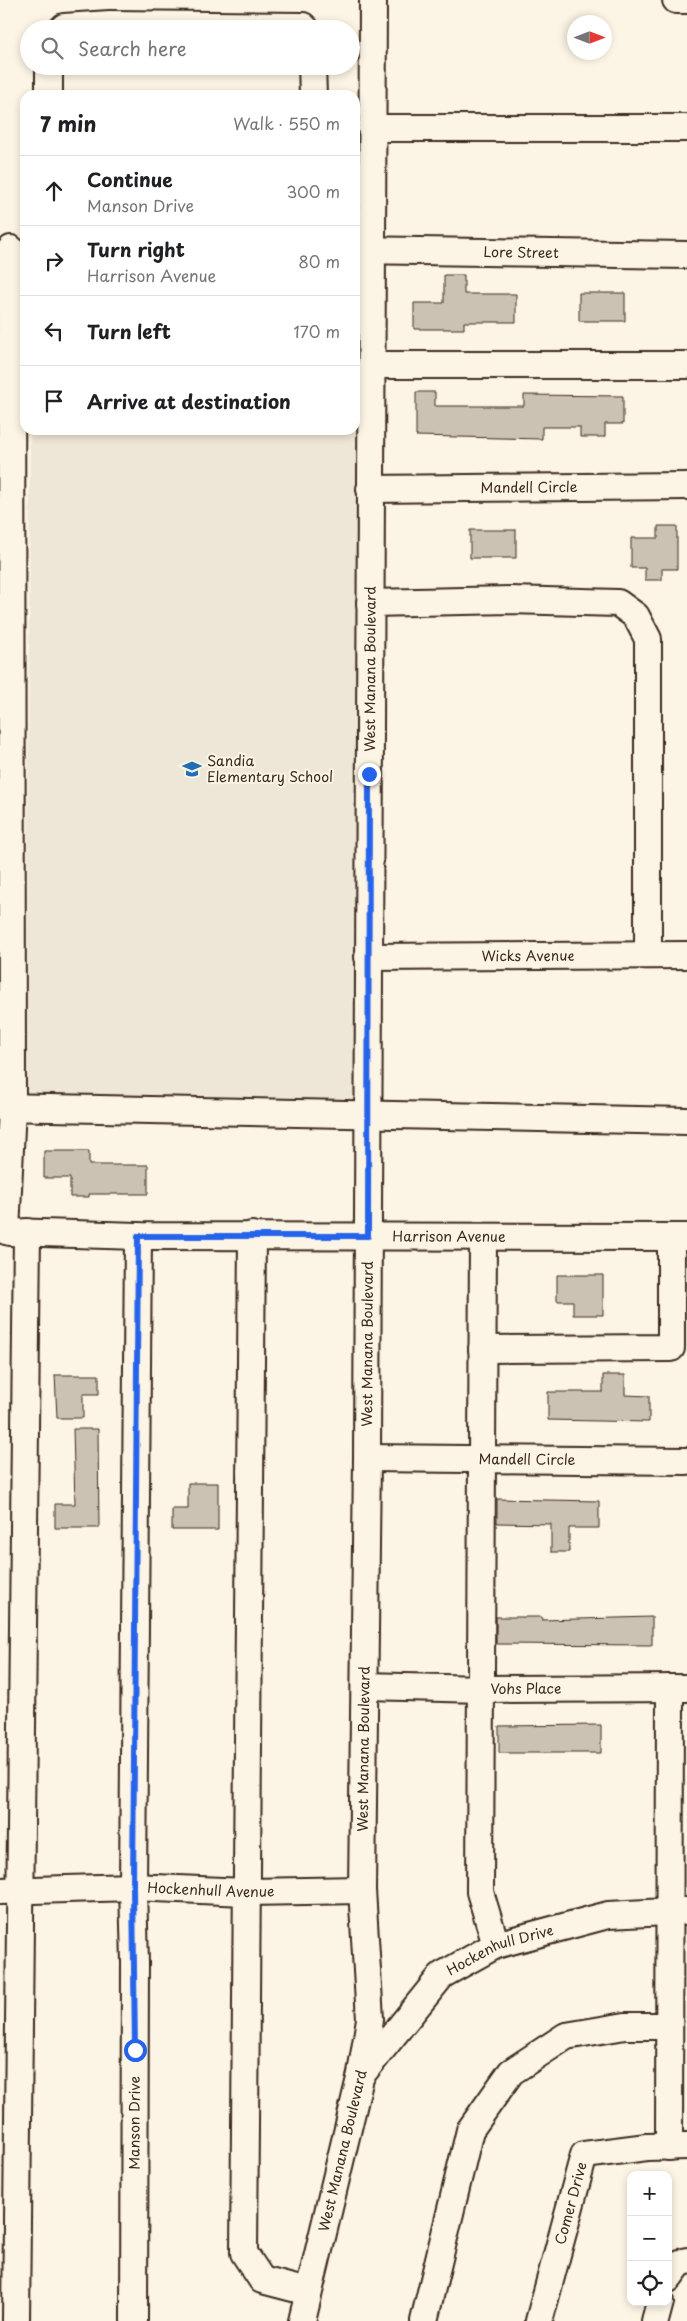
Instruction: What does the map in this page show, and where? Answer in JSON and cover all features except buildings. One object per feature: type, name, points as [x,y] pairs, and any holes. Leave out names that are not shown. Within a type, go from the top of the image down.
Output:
[{"type":"street","name":"West Manana Boulevard","points":[[302,2321],[361,2074],[370,2019],[362,1890],[367,1458],[371,365],[363,250],[371,128],[372,0]]},
{"type":"street","points":[[676,0],[687,0]]},
{"type":"street","points":[[49,75],[49,90]]},
{"type":"street","points":[[312,75],[313,90]]},
{"type":"street","points":[[371,128],[687,128]]},
{"type":"street","points":[[12,249],[7,377],[6,501],[6,1107],[11,1232],[9,1892],[16,2321]]},
{"type":"street","name":"Lore Street","points":[[363,250],[687,255]]},
{"type":"street","points":[[371,365],[687,366]]},
{"type":"street","name":"Mandell Circle","points":[[370,489],[687,486]]},
{"type":"street","points":[[370,602],[510,600],[618,603],[636,616],[648,639],[648,955]]},
{"type":"street","name":"Wicks Avenue","points":[[368,957],[687,955]]},
{"type":"street","points":[[6,1107],[687,1121]]},
{"type":"street","name":"Harrison Avenue","points":[[11,1232],[138,1236],[679,1237]]},
{"type":"street","points":[[252,1235],[245,1892],[244,2253],[262,2280],[308,2292]]},
{"type":"street","name":"Manson Drive","points":[[134,2321],[135,1962],[133,1887],[138,1236]]},
{"type":"street","points":[[483,1237],[482,1349],[484,1458],[480,1892],[496,1945]]},
{"type":"street","points":[[482,1349],[671,1348],[679,1237]]},
{"type":"street","name":"Mandell Circle","points":[[367,1458],[687,1461]]},
{"type":"street","name":"Vohs Place","points":[[365,1686],[482,1689],[679,1688]]},
{"type":"street","points":[[678,2146],[668,2026],[678,1911],[679,1688]]},
{"type":"street","name":"Hockenhull Avenue","points":[[9,1892],[133,1887],[245,1892],[362,1890]]},
{"type":"street","name":"Hockenhull Drive","points":[[361,2074],[442,1975],[496,1945],[608,1915],[678,1911]]},
{"type":"street","points":[[424,2321],[470,2130],[511,2072],[566,2036],[624,2026],[668,2026]]},
{"type":"street","name":"Comer Drive","points":[[539,2321],[584,2156],[678,2146]]},
{"type":"street","points":[[672,2274],[680,2263],[687,2261]]},
{"type":"street","points":[[655,2321],[659,2306]]},
{"type":"shaded area","name":"Sandia Elementary School","points":[[30,435],[358,435],[354,1111],[27,1109]]},
{"type":"place","name":"Sandia Elementary School","points":[[192,769]]},
{"type":"route","points":[[135,2050],[133,1887],[138,1236],[368,1236],[369,774]]}]
